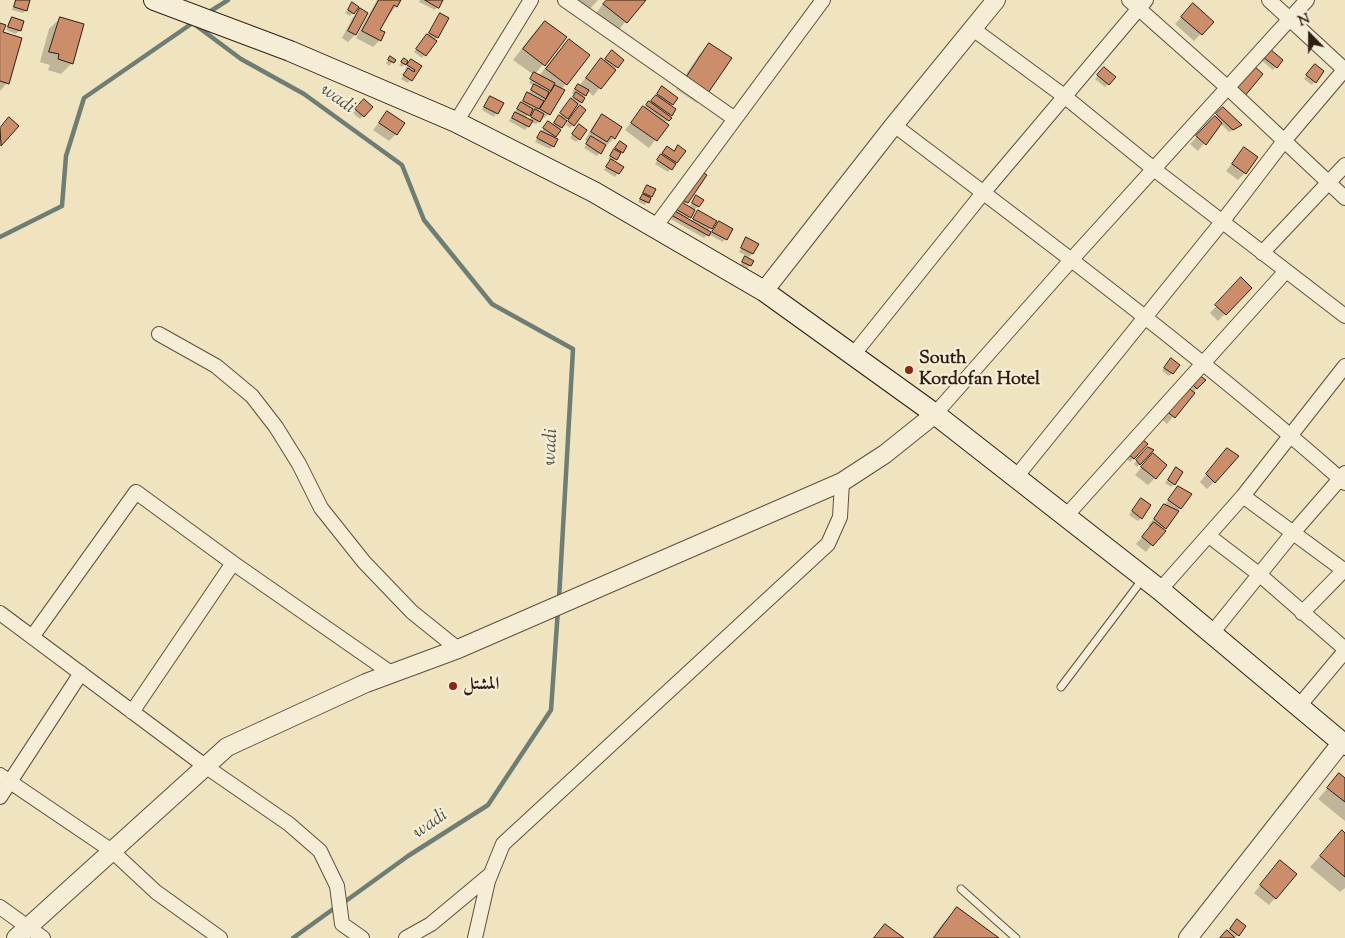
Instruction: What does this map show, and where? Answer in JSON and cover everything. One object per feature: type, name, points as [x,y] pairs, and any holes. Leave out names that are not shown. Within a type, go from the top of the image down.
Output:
[{"type":"main road","points":[[154,0],[290,51],[456,122],[594,192],[764,291],[935,414],[1016,477],[1144,577],[1344,743]]},
{"type":"street","points":[[456,122],[531,0]]},
{"type":"street","points":[[564,0],[735,118]]},
{"type":"street","points":[[655,227],[823,0]]},
{"type":"street","points":[[764,291],[894,125],[996,0]]},
{"type":"street","points":[[1016,477],[1222,222],[1284,141],[1345,70],[1269,0]]},
{"type":"street","points":[[22,932],[227,747],[358,686],[458,649],[842,482],[885,454],[935,414],[1307,0]]},
{"type":"street","points":[[853,355],[1138,3],[1345,198]]},
{"type":"street","points":[[973,29],[1064,96],[1155,170],[1345,316]]},
{"type":"street","points":[[894,125],[1072,260],[1343,478],[1292,534],[1212,633]]},
{"type":"street","points":[[1262,252],[1345,164]]},
{"type":"street","points":[[1066,516],[1286,271]]},
{"type":"street","points":[[159,334],[216,366],[252,396],[290,449],[321,508],[364,562],[412,612],[458,649]]},
{"type":"street","points":[[1160,590],[1243,496],[1345,366]]},
{"type":"street","points":[[475,938],[491,874],[503,844],[828,544],[840,517],[842,482]]},
{"type":"street","points":[[32,637],[136,492],[233,563],[391,673]]},
{"type":"street","points":[[1243,496],[1292,534],[1345,570],[1302,613]]},
{"type":"street","points":[[1209,536],[1260,575],[1345,650],[1299,706]]},
{"type":"street","points":[[132,712],[233,563]]},
{"type":"street","points":[[0,613],[205,766],[290,824],[320,851],[337,886],[342,924],[362,938]]},
{"type":"street","points":[[0,797],[5,778],[81,674]]},
{"type":"street","points":[[1188,938],[1344,743]]},
{"type":"street","points":[[5,778],[112,851],[156,892],[220,938]]},
{"type":"street","points":[[406,938],[431,924],[491,874]]},
{"type":"street","points":[[0,907],[22,932],[43,938]]},
{"type":"lane","points":[[1061,687],[1144,577]]},
{"type":"lane","points":[[961,889],[1016,938]]},
{"type":"building","points":[[16,0],[30,0],[27,11],[14,7]]},
{"type":"building","points":[[379,0],[401,0],[397,7],[394,5],[380,30],[385,32],[381,41],[362,31]]},
{"type":"building","points":[[425,0],[443,0],[439,8]]},
{"type":"building","points":[[607,0],[646,0],[627,23],[603,4]]},
{"type":"building","points":[[352,2],[359,7],[354,14],[348,10]]},
{"type":"building","points":[[1193,3],[1214,22],[1202,35],[1181,17]]},
{"type":"building","points":[[360,8],[368,13],[356,35],[348,31]]},
{"type":"building","points":[[440,13],[449,18],[438,38],[429,33]]},
{"type":"building","points":[[12,17],[24,21],[21,31],[8,27]]},
{"type":"building","points":[[60,17],[84,24],[73,64],[58,59],[59,54],[49,52]]},
{"type":"building","points":[[545,21],[567,37],[545,66],[523,49]]},
{"type":"building","points":[[0,23],[6,25],[3,32],[22,38],[9,84],[0,81]]},
{"type":"building","points":[[427,34],[437,41],[426,56],[416,49]]},
{"type":"building","points":[[569,39],[590,55],[567,85],[546,69]]},
{"type":"building","points":[[709,43],[732,58],[708,93],[686,78]]},
{"type":"building","points":[[1270,49],[1283,60],[1277,68],[1263,57]]},
{"type":"building","points":[[612,50],[624,60],[618,68],[605,59]]},
{"type":"building","points":[[390,56],[396,60],[394,63],[388,60]]},
{"type":"building","points":[[404,58],[408,61],[406,65],[401,62]]},
{"type":"building","points":[[601,58],[616,70],[601,89],[586,78]]},
{"type":"building","points":[[411,59],[422,66],[412,81],[403,75],[408,68],[414,72],[415,70],[407,65]]},
{"type":"building","points":[[1315,64],[1324,71],[1316,83],[1306,75]]},
{"type":"building","points":[[1254,66],[1263,74],[1244,97],[1235,89]]},
{"type":"building","points":[[1104,67],[1116,77],[1109,85],[1097,75]]},
{"type":"building","points":[[534,72],[555,83],[551,91],[530,79]]},
{"type":"building","points":[[534,84],[549,92],[546,99],[531,90]]},
{"type":"building","points":[[578,84],[589,90],[586,96],[575,89]]},
{"type":"building","points":[[555,85],[565,90],[550,115],[540,109]]},
{"type":"building","points":[[662,86],[678,98],[673,105],[657,94]]},
{"type":"building","points":[[527,92],[544,101],[539,109],[523,101]]},
{"type":"building","points":[[576,92],[585,98],[582,103],[573,97]]},
{"type":"building","points":[[656,95],[676,109],[672,116],[651,101]]},
{"type":"building","points":[[490,96],[504,103],[498,114],[484,107]]},
{"type":"building","points":[[571,98],[578,104],[568,119],[560,113]]},
{"type":"building","points":[[364,99],[373,107],[364,117],[355,109]]},
{"type":"building","points":[[649,101],[672,118],[669,121],[646,105]]},
{"type":"building","points":[[521,102],[533,109],[530,116],[517,109]]},
{"type":"building","points":[[580,105],[586,110],[574,126],[568,121]]},
{"type":"building","points":[[643,106],[669,125],[657,141],[631,123]]},
{"type":"building","points":[[1223,107],[1242,125],[1233,130],[1216,114]]},
{"type":"building","points":[[535,109],[544,114],[540,122],[531,117]]},
{"type":"building","points":[[387,111],[405,123],[397,135],[379,123]]},
{"type":"building","points":[[515,112],[533,121],[529,127],[512,118]]},
{"type":"building","points":[[602,114],[622,127],[615,139],[611,136],[607,142],[591,132]]},
{"type":"building","points":[[559,115],[567,121],[562,128],[554,123]]},
{"type":"building","points":[[1215,116],[1222,123],[1206,145],[1196,136]]},
{"type":"building","points":[[9,117],[19,126],[1,146],[0,128]]},
{"type":"building","points":[[548,121],[561,130],[556,137],[543,128]]},
{"type":"building","points":[[579,124],[587,130],[580,140],[572,134]]},
{"type":"building","points":[[541,131],[558,139],[554,147],[537,138]]},
{"type":"building","points":[[591,136],[606,145],[601,154],[586,144]]},
{"type":"building","points":[[620,141],[627,146],[623,153],[615,148]]},
{"type":"building","points":[[678,145],[686,151],[677,163],[662,153],[667,146],[674,151]]},
{"type":"building","points":[[1244,147],[1258,157],[1246,174],[1232,164]]},
{"type":"building","points":[[614,149],[621,153],[617,160],[610,156]]},
{"type":"building","points":[[661,154],[676,164],[672,170],[657,160]]},
{"type":"building","points":[[611,159],[624,167],[619,174],[606,167]]},
{"type":"building","points":[[699,170],[707,175],[688,203],[680,199]]},
{"type":"building","points":[[647,185],[656,189],[652,197],[643,193]]},
{"type":"building","points":[[643,194],[651,198],[649,203],[640,199]]},
{"type":"building","points":[[696,195],[704,200],[699,207],[692,203]]},
{"type":"building","points":[[678,200],[695,210],[691,218],[674,208]]},
{"type":"building","points":[[673,210],[711,232],[709,236],[671,215]]},
{"type":"building","points":[[698,210],[717,221],[712,229],[693,219]]},
{"type":"building","points":[[719,221],[733,229],[727,240],[712,232]]},
{"type":"building","points":[[746,237],[759,244],[753,254],[741,248]]},
{"type":"building","points":[[745,256],[754,261],[751,266],[742,262]]},
{"type":"building","points":[[1241,277],[1252,288],[1226,315],[1215,305]]},
{"type":"building","points":[[1171,358],[1180,365],[1173,374],[1164,368]]},
{"type":"building","points":[[1198,374],[1206,380],[1197,389],[1191,383]]},
{"type":"building","points":[[1186,386],[1195,393],[1175,418],[1165,410]]},
{"type":"building","points":[[1141,438],[1148,444],[1134,459],[1127,453]]},
{"type":"building","points":[[1148,447],[1154,450],[1140,465],[1136,460]]},
{"type":"building","points":[[1227,448],[1239,456],[1215,483],[1206,474]]},
{"type":"building","points":[[1153,453],[1167,465],[1156,479],[1141,467]]},
{"type":"building","points":[[1176,467],[1183,472],[1175,485],[1168,480]]},
{"type":"building","points":[[1178,486],[1192,494],[1181,509],[1168,500]]},
{"type":"building","points":[[1141,498],[1151,505],[1142,519],[1132,511]]},
{"type":"building","points":[[1164,504],[1179,511],[1166,529],[1154,519]]},
{"type":"building","points":[[1154,522],[1166,531],[1153,546],[1142,537]]},
{"type":"building","points":[[1339,773],[1345,778],[1345,802],[1327,788]]},
{"type":"building","points":[[1342,830],[1345,833],[1345,877],[1320,856]]},
{"type":"building","points":[[1280,860],[1297,874],[1276,899],[1260,885]]},
{"type":"building","points":[[957,907],[999,938],[934,938]]},
{"type":"building","points":[[1237,919],[1246,926],[1239,936],[1230,929]]},
{"type":"building","points":[[885,924],[904,938],[874,938]]},
{"type":"building","points":[[1227,930],[1235,938],[1220,938]]},
{"type":"waterway","name":"wadi","points":[[206,14],[228,0]]},
{"type":"waterway","name":"wadi","points":[[0,237],[62,206],[66,156],[84,98],[194,22]]},
{"type":"waterway","name":"wadi","points":[[194,24],[241,59],[304,94],[402,165],[424,220],[492,304],[573,349],[559,599]]},
{"type":"waterway","name":"wadi","points":[[343,903],[408,856],[488,805],[551,710],[558,609]]},
{"type":"waterway","name":"wadi","points":[[293,938],[336,907]]},
{"type":"place","name":"South Kordofan Hotel","points":[[909,370]]},
{"type":"place","name":"المشتل","points":[[453,686]]}]
